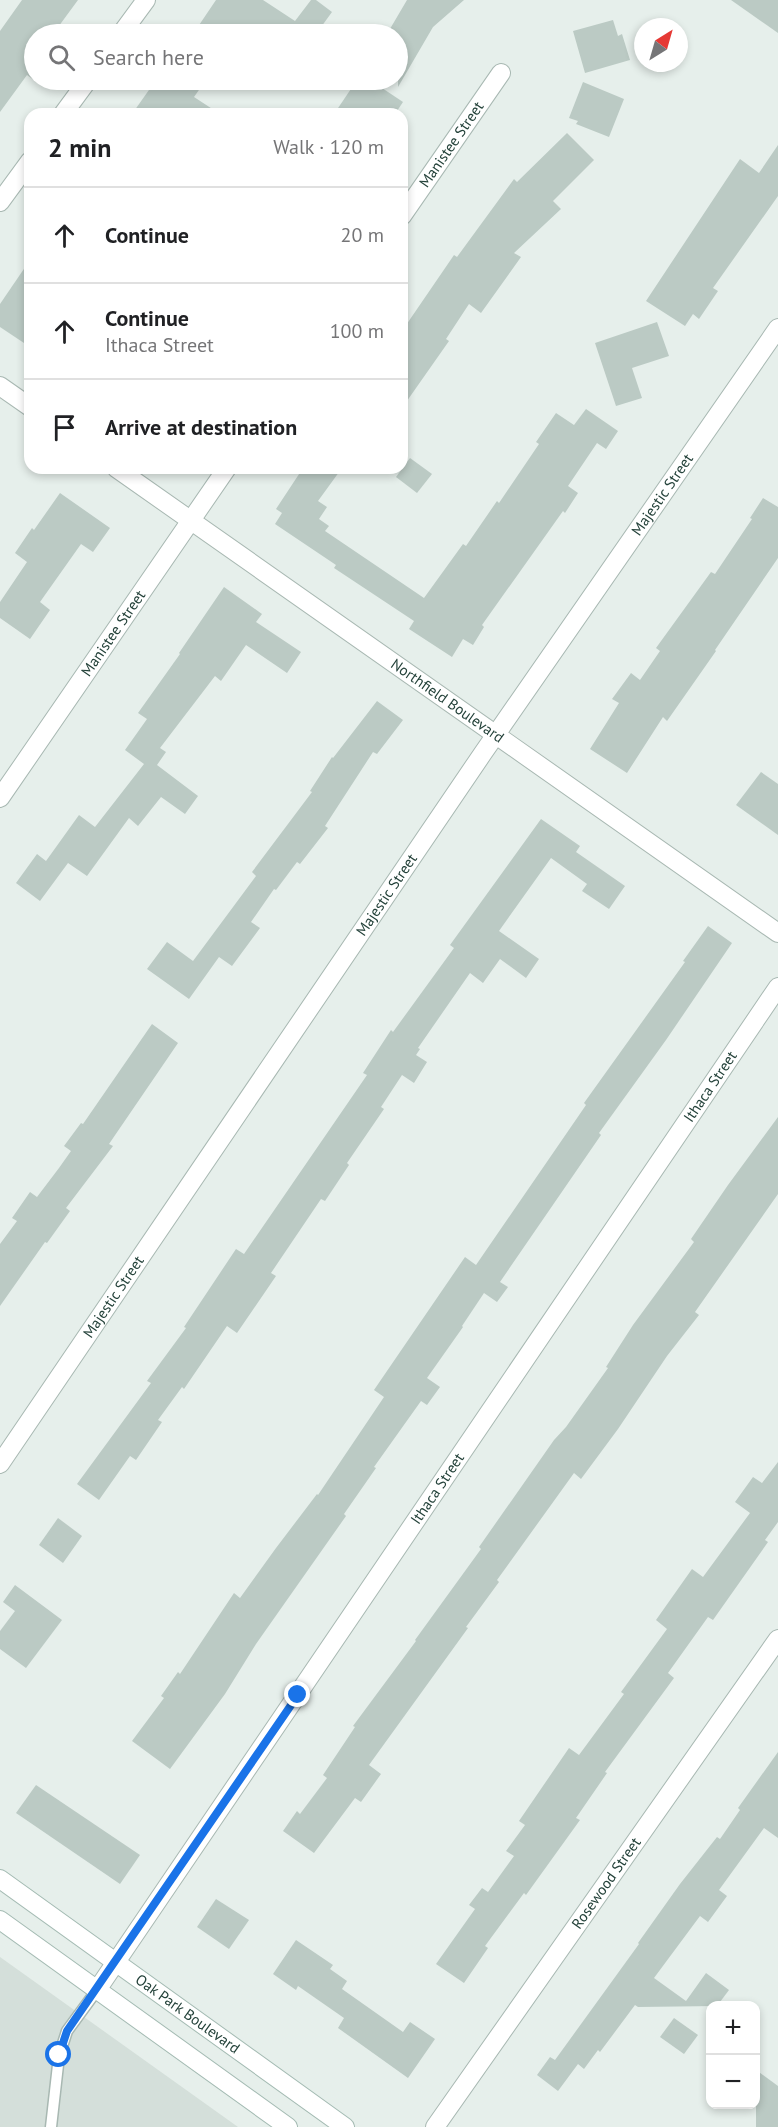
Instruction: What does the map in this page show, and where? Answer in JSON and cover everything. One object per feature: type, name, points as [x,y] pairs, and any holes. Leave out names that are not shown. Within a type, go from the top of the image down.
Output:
[{"type":"street","points":[[128,24],[146,0]]},
{"type":"street","name":"Manistee Street","points":[[408,207],[501,74]]},
{"type":"street","points":[[67,108],[81,90]]},
{"type":"street","points":[[0,202],[24,168]]},
{"type":"street","name":"Majestic Street","points":[[0,1464],[496,734],[778,328]]},
{"type":"street","points":[[0,386],[24,403]]},
{"type":"street","name":"Northfield Boulevard","points":[[126,474],[778,933]]},
{"type":"street","name":"Manistee Street","points":[[0,798],[223,474]]},
{"type":"street","name":"Ithaca Street","points":[[97,1990],[778,987]]},
{"type":"street","name":"Rosewood Street","points":[[435,2127],[778,1639]]},
{"type":"street","name":"Oak Park Boulevard","points":[[0,1879],[345,2127]]},
{"type":"street","points":[[0,1920],[288,2127]]},
{"type":"lane","points":[[51,2127],[59,2055],[67,2031],[97,1990]]},
{"type":"shaded area","points":[[0,1957],[238,2127],[0,2127]]},
{"type":"building","points":[[22,0],[78,0],[60,24],[24,24],[24,79],[0,112],[0,31]]},
{"type":"building","points":[[216,0],[263,0],[295,21],[311,0],[316,0],[332,12],[323,24],[200,24]]},
{"type":"building","points":[[407,0],[464,0],[433,27],[408,70],[408,24],[393,24]]},
{"type":"building","points":[[731,0],[778,0],[778,33]]},
{"type":"building","points":[[613,20],[618,36],[622,34],[630,60],[585,73],[573,31]]},
{"type":"building","points":[[583,82],[624,99],[609,137],[576,124],[578,121],[569,118]]},
{"type":"building","points":[[149,90],[199,90],[194,97],[211,108],[136,108]]},
{"type":"building","points":[[350,90],[385,90],[403,102],[399,108],[338,108]]},
{"type":"building","points":[[567,133],[594,160],[553,201],[561,209],[514,253],[521,257],[481,313],[469,304],[446,339],[449,341],[408,399],[408,322],[454,255],[457,257],[514,179],[517,182]]},
{"type":"building","points":[[778,145],[778,196],[713,288],[718,291],[699,319],[693,314],[685,326],[646,301],[740,159],[759,173]]},
{"type":"building","points":[[24,269],[24,343],[0,327],[0,304]]},
{"type":"building","points":[[657,322],[669,356],[632,368],[642,398],[616,406],[595,343]]},
{"type":"building","points":[[586,409],[618,431],[606,449],[597,443],[568,486],[578,493],[482,625],[484,627],[473,645],[463,639],[452,657],[409,629],[414,621],[334,568],[336,565],[275,524],[282,513],[276,509],[299,474],[338,474],[318,501],[327,507],[319,519],[329,526],[325,531],[424,598],[463,544],[466,546],[497,501],[499,503],[539,444],[536,442],[556,413],[574,425]]},
{"type":"building","points":[[410,458],[432,474],[417,493],[396,477],[398,474],[408,474]]},
{"type":"building","points":[[60,493],[110,528],[93,552],[81,544],[40,602],[50,610],[30,639],[0,618],[0,602],[27,562],[15,553]]},
{"type":"building","points":[[763,498],[778,507],[778,558],[667,721],[663,717],[627,773],[590,749],[619,703],[612,699],[631,673],[640,680],[660,651],[656,648],[711,572],[715,574],[752,519],[750,518]]},
{"type":"building","points":[[224,587],[262,614],[256,622],[301,652],[287,673],[246,645],[221,681],[215,676],[160,748],[166,752],[157,765],[198,796],[185,814],[161,797],[138,826],[129,818],[87,876],[68,863],[40,901],[16,883],[37,854],[46,861],[79,815],[95,827],[144,764],[125,750],[147,719],[138,713]]},
{"type":"building","points":[[377,701],[403,720],[377,754],[373,752],[325,826],[328,828],[300,864],[297,862],[276,890],[274,889],[251,922],[260,928],[232,966],[219,957],[189,999],[147,969],[167,942],[193,961],[256,876],[252,872],[312,792],[310,791],[332,757]]},
{"type":"building","points":[[761,772],[778,784],[778,835],[736,805]]},
{"type":"building","points":[[541,819],[580,846],[576,852],[625,886],[609,909],[582,891],[587,884],[551,858],[499,931],[539,959],[526,978],[500,959],[483,983],[470,973],[418,1048],[420,1049],[416,1055],[427,1062],[414,1083],[402,1075],[381,1107],[384,1109],[347,1163],[349,1165],[325,1201],[321,1199],[271,1273],[276,1276],[237,1333],[227,1326],[184,1389],[182,1387],[158,1420],[162,1422],[136,1460],[130,1456],[99,1500],[77,1484],[151,1383],[147,1381],[186,1328],[184,1327],[236,1249],[244,1254],[367,1075],[363,1073],[391,1030],[393,1032],[454,948],[450,945]]},
{"type":"building","points":[[708,926],[732,943],[599,1133],[601,1135],[500,1282],[508,1287],[497,1302],[484,1293],[427,1378],[440,1387],[427,1405],[421,1401],[374,1467],[376,1468],[344,1514],[346,1516],[256,1644],[225,1694],[170,1769],[132,1741],[164,1698],[161,1696],[178,1672],[180,1674],[234,1593],[240,1598],[318,1495],[384,1397],[374,1390],[465,1257],[476,1265],[586,1105],[584,1103],[685,962],[683,961]]},
{"type":"building","points":[[152,1024],[178,1043],[109,1144],[113,1146],[66,1208],[70,1211],[0,1306],[0,1244],[17,1221],[12,1218],[30,1192],[37,1197],[59,1168],[71,1151],[64,1146],[81,1123],[83,1124]]},
{"type":"building","points":[[778,1117],[778,1194],[695,1312],[699,1315],[667,1356],[618,1429],[581,1479],[574,1473],[497,1580],[499,1582],[466,1627],[468,1628],[369,1765],[381,1774],[361,1802],[355,1798],[314,1853],[283,1831],[297,1811],[300,1814],[327,1778],[323,1775],[355,1727],[353,1726],[481,1549],[479,1547],[554,1440],[566,1427],[608,1368],[606,1367],[633,1325],[694,1242],[691,1239]]},
{"type":"building","points":[[778,1462],[778,1522],[765,1540],[768,1542],[713,1620],[708,1617],[668,1673],[674,1678],[605,1772],[607,1773],[576,1818],[580,1820],[526,1895],[524,1893],[485,1946],[488,1948],[464,1983],[436,1964],[475,1909],[469,1905],[482,1888],[488,1892],[514,1856],[506,1851],[525,1825],[519,1821],[569,1748],[579,1755],[624,1694],[621,1692],[667,1629],[656,1620],[692,1569],[703,1577],[750,1513],[735,1502],[753,1477],[762,1483]]},
{"type":"building","points":[[58,1518],[82,1536],[63,1563],[39,1545]]},
{"type":"building","points":[[15,1585],[62,1620],[26,1668],[0,1649],[0,1631],[15,1611],[3,1602]]},
{"type":"building","points":[[778,1752],[778,1838],[764,1828],[719,1890],[727,1896],[708,1922],[700,1916],[654,1978],[686,2001],[706,1973],[729,1990],[721,2001],[706,2001],[706,2006],[638,2007],[635,2005],[600,2052],[598,2050],[584,2069],[578,2064],[558,2091],[537,2075],[550,2057],[555,2060],[680,1884],[717,1837],[720,1839],[740,1810],[738,1808]]},
{"type":"building","points":[[36,1785],[140,1855],[120,1884],[16,1813]]},
{"type":"building","points":[[216,1899],[249,1920],[229,1949],[197,1927]]},
{"type":"building","points":[[296,1940],[333,1965],[330,1969],[347,1981],[342,1989],[403,2032],[410,2022],[435,2039],[408,2078],[338,2028],[344,2018],[298,1986],[296,1990],[273,1974]]},
{"type":"building","points":[[674,2018],[698,2035],[684,2054],[660,2037]]},
{"type":"building","points":[[760,2073],[778,2086],[778,2127],[756,2127],[756,2109],[760,2109]]},
{"type":"route","points":[[59,2055],[67,2031],[298,1695]]}]
